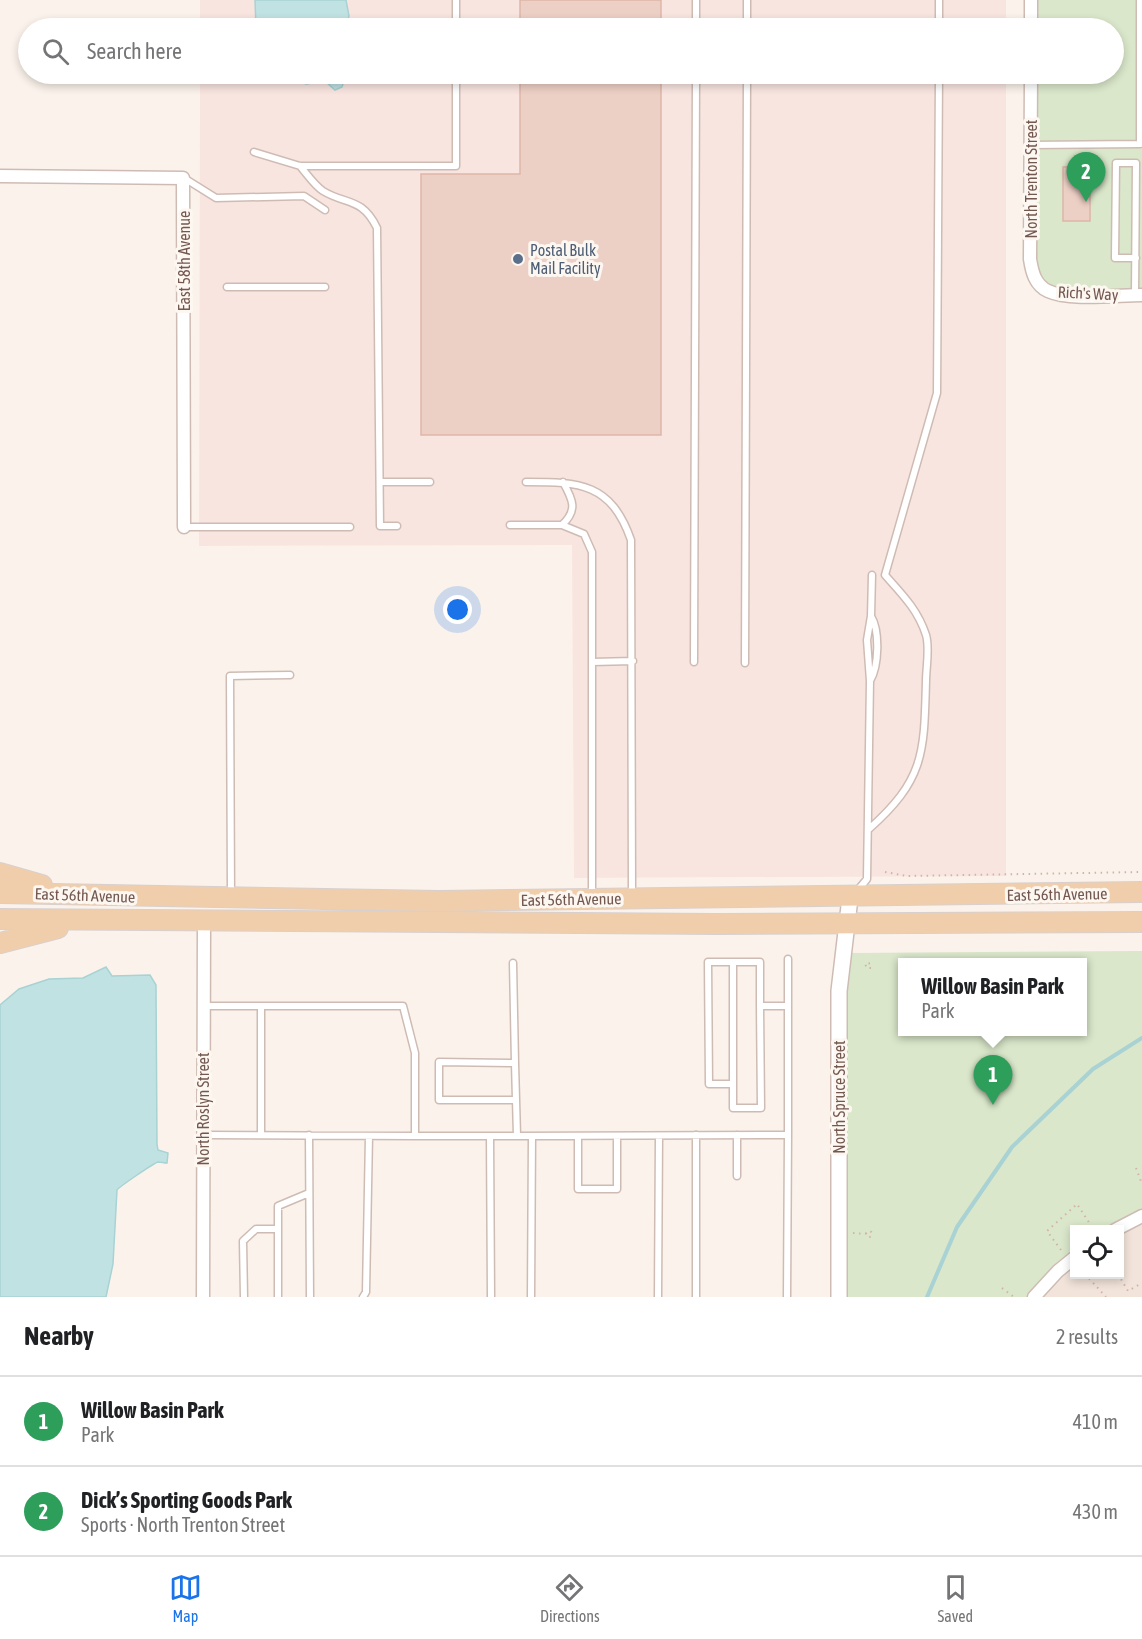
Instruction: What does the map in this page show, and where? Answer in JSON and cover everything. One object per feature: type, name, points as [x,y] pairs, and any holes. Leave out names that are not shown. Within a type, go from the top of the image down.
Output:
[{"type":"main road","points":[[0,873],[20,880],[88,895]]},
{"type":"main road","name":"East 56th Avenue","points":[[0,893],[439,901],[591,898],[850,898],[1142,892]]},
{"type":"main road","name":"East 56th Avenue","points":[[0,919],[846,924],[1142,922]]},
{"type":"main road","points":[[0,943],[90,920]]},
{"type":"street","points":[[1031,0],[1031,18]]},
{"type":"street","name":"North Trenton Street","points":[[1031,84],[1030,259],[1037,283]]},
{"type":"street","points":[[0,176],[183,178]]},
{"type":"street","name":"East 58th Avenue","points":[[183,178],[184,527]]},
{"type":"street","name":"Rich's Way","points":[[1037,283],[1048,291],[1065,295],[1139,295]]},
{"type":"street","name":"North Spruce Street","points":[[839,1297],[839,991],[850,898]]},
{"type":"street","name":"North Roslyn Street","points":[[203,1297],[204,921]]},
{"type":"street","points":[[1124,1225],[1142,1216]]},
{"type":"street","points":[[1034,1297],[1070,1262]]},
{"type":"lane","points":[[456,0],[456,18]]},
{"type":"lane","points":[[696,0],[696,18]]},
{"type":"lane","points":[[747,0],[747,18]]},
{"type":"lane","points":[[939,0],[939,18]]},
{"type":"lane","points":[[1031,145],[1140,144],[1140,0]]},
{"type":"lane","points":[[254,153],[300,166],[456,166],[456,84]]},
{"type":"lane","points":[[694,662],[696,84]]},
{"type":"lane","points":[[745,663],[747,84]]},
{"type":"lane","points":[[869,829],[905,791],[920,763],[925,721],[927,637],[912,605],[885,575],[937,393],[939,84]]},
{"type":"lane","points":[[1136,258],[1115,258],[1116,163],[1136,163],[1136,258],[1139,295]]},
{"type":"lane","points":[[300,166],[317,186],[361,207],[372,218],[379,236],[380,526],[397,526]]},
{"type":"lane","points":[[183,178],[216,198],[304,196],[324,210]]},
{"type":"lane","points":[[226,287],[324,287]]},
{"type":"lane","points":[[380,482],[430,482]]},
{"type":"lane","points":[[526,482],[563,482],[587,487],[604,497],[623,516],[631,540],[632,898]]},
{"type":"lane","points":[[562,525],[572,516],[574,501],[563,482]]},
{"type":"lane","points":[[510,525],[562,525],[584,534],[592,552],[591,898]]},
{"type":"lane","points":[[184,527],[350,527]]},
{"type":"lane","points":[[850,898],[867,879],[870,681],[867,640],[871,616],[872,575]]},
{"type":"lane","points":[[592,662],[633,661]]},
{"type":"lane","points":[[231,898],[230,676],[290,675]]},
{"type":"lane","points":[[787,1297],[788,959]]},
{"type":"lane","points":[[733,962],[734,1108],[761,1108],[760,962],[733,962],[708,962],[709,1084],[733,1084]]},
{"type":"lane","points":[[513,963],[517,1136]]},
{"type":"lane","points":[[203,1006],[403,1006],[415,1053],[415,1136]]},
{"type":"lane","points":[[261,1006],[261,1135]]},
{"type":"lane","points":[[760,1006],[788,1006]]},
{"type":"lane","points":[[515,1063],[439,1062],[439,1100],[516,1100]]},
{"type":"lane","points":[[203,1135],[788,1135]]},
{"type":"lane","points":[[309,1135],[310,1297]]},
{"type":"lane","points":[[696,1135],[696,1297]]},
{"type":"lane","points":[[736,1135],[737,1176]]},
{"type":"lane","points":[[363,1297],[366,1292],[369,1136]]},
{"type":"lane","points":[[490,1136],[491,1297]]},
{"type":"lane","points":[[531,1297],[532,1136]]},
{"type":"lane","points":[[578,1136],[578,1189],[617,1189],[617,1136]]},
{"type":"lane","points":[[658,1297],[659,1136]]},
{"type":"lane","points":[[278,1297],[278,1206],[309,1192]]},
{"type":"lane","points":[[244,1297],[243,1241],[256,1229],[278,1228]]},
{"type":"path","points":[[885,872],[907,876],[1142,872]]},
{"type":"path","points":[[859,964],[865,964],[867,968],[871,965]]},
{"type":"path","points":[[1136,1168],[1142,1184]]},
{"type":"path","points":[[1061,1250],[1047,1231],[1077,1204],[1091,1225]]},
{"type":"path","points":[[850,1233],[866,1234]]},
{"type":"path","points":[[1089,1279],[1106,1297]]},
{"type":"path","points":[[1120,1279],[1128,1291],[1142,1283]]},
{"type":"path","points":[[1002,1288],[1014,1297]]},
{"type":"shaded area","points":[[200,0],[1006,0],[1006,18],[200,18]]},
{"type":"shaded area","points":[[200,84],[1006,84],[1006,876],[574,878],[572,545],[199,546]]},
{"type":"shaded area","points":[[1142,1219],[1142,1297],[1039,1297],[1070,1266],[1070,1279],[1124,1279],[1124,1229]]},
{"type":"green space","points":[[1031,0],[1142,0],[1142,295],[1048,291],[1032,272],[1031,84],[1124,84],[1124,18],[1031,18]]},
{"type":"green space","points":[[1142,951],[1142,1213],[1118,1225],[1070,1225],[1070,1259],[1031,1297],[844,1297],[844,997],[848,953]]},
{"type":"water","points":[[255,0],[346,0],[349,16],[348,18],[256,18]]},
{"type":"water","points":[[328,84],[343,84],[342,87],[335,90]]},
{"type":"water","points":[[106,967],[112,976],[150,975],[156,985],[157,1144],[158,1150],[168,1153],[167,1163],[155,1163],[117,1190],[113,1264],[106,1297],[0,1297],[0,1005],[19,989],[49,979],[83,978]]},
{"type":"building","points":[[520,0],[661,0],[661,18],[520,18]]},
{"type":"building","points":[[520,84],[661,84],[661,435],[421,435],[421,174],[520,174]]},
{"type":"building","points":[[1063,167],[1090,167],[1090,221],[1063,221]]},
{"type":"waterway","points":[[927,1297],[957,1227],[1012,1147],[1093,1069],[1142,1038]]},
{"type":"place","name":"Dick’s Sporting Goods Park","points":[[1086,202]]},
{"type":"place","name":"Postal Bulk Mail Facility","points":[[518,259]]},
{"type":"place","name":"Willow Basin Park","points":[[993,1105]]}]
